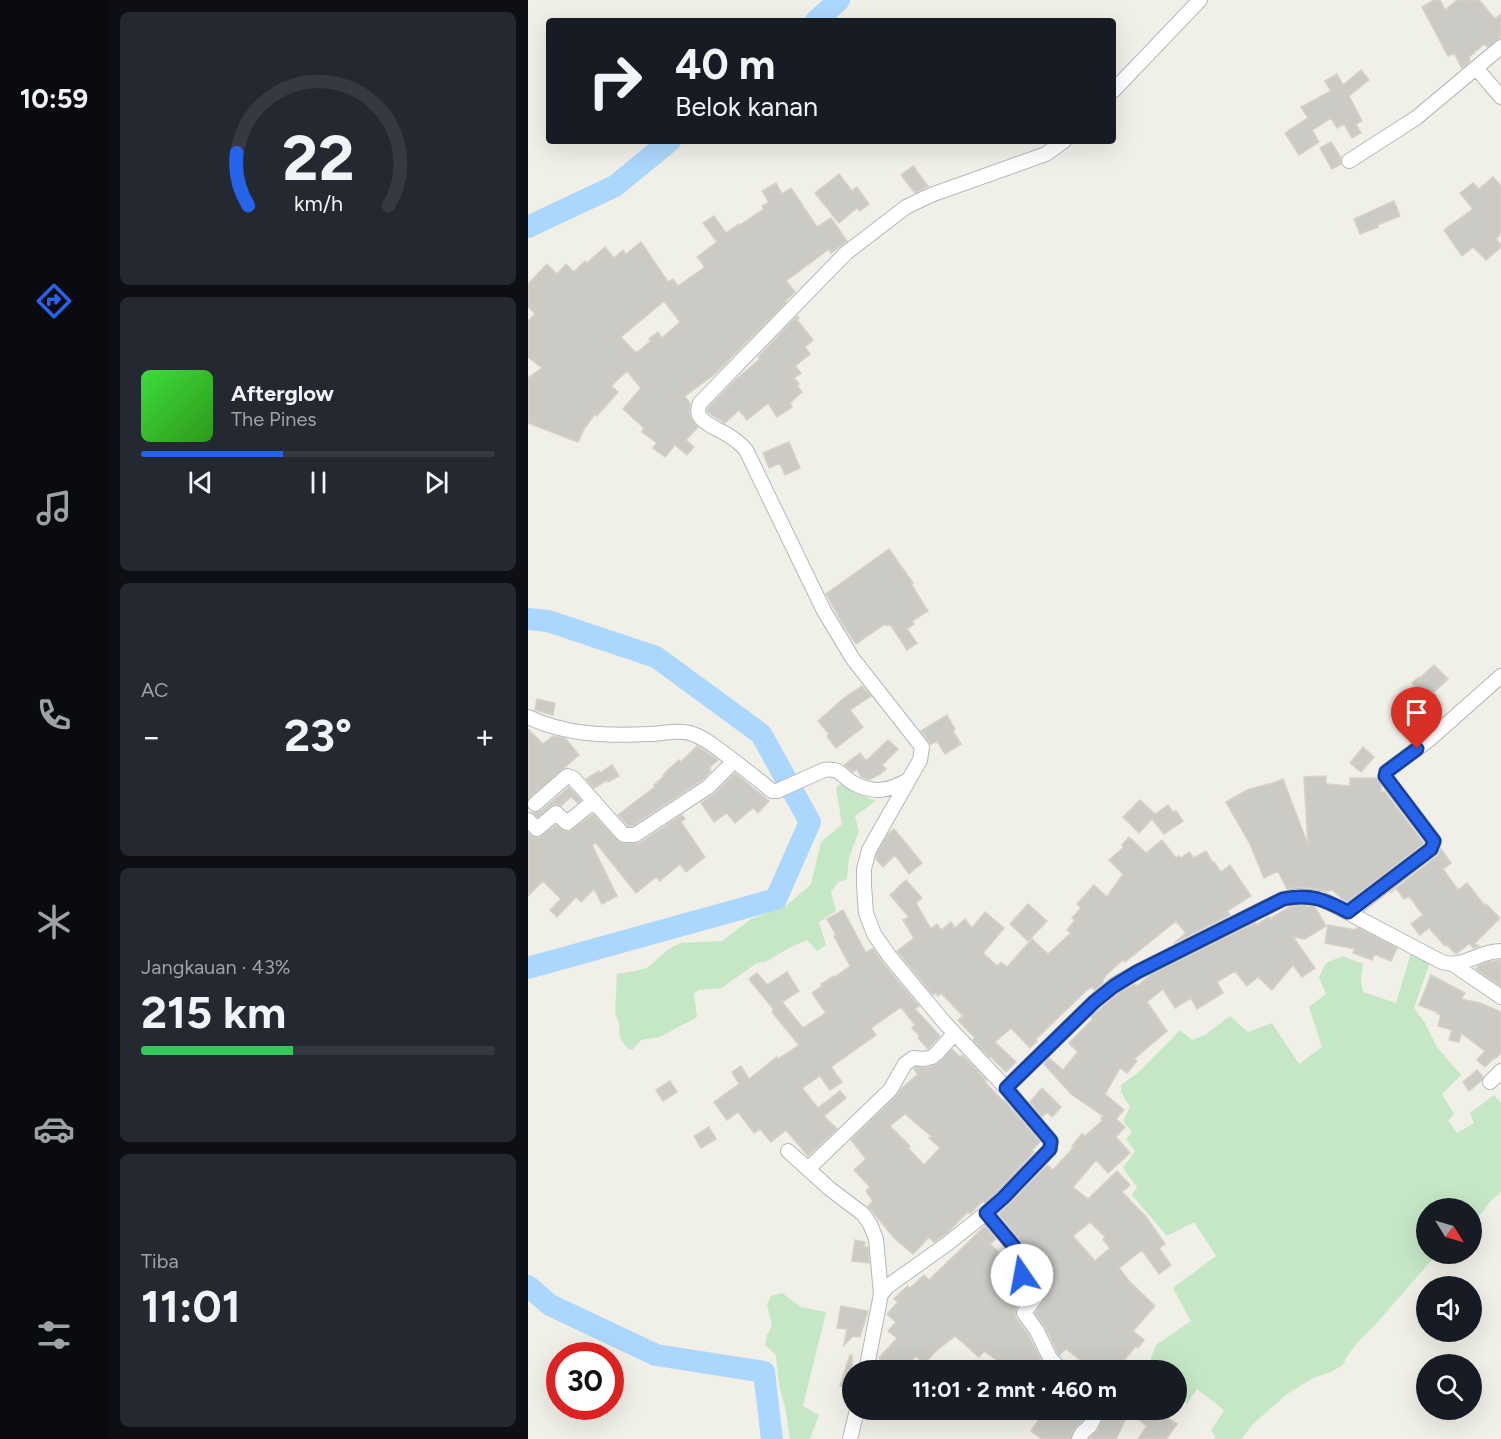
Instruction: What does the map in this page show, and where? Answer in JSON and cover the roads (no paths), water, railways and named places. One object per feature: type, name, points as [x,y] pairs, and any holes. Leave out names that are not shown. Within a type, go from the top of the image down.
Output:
[{"type":"street","points":[[1116,88],[1200,0]]},
{"type":"street","points":[[1349,161],[1416,118],[1501,47]]},
{"type":"street","points":[[1476,68],[1501,97]]},
{"type":"street","points":[[881,1294],[888,1286],[986,1213],[1011,1190],[1052,1145],[1049,1137],[1006,1088],[954,1034],[890,957],[874,934],[866,913],[864,869],[866,860],[869,850],[921,760],[922,747],[853,659],[837,634],[746,450],[727,434],[705,422],[699,416],[697,409],[700,403],[846,253],[906,207],[931,195],[1046,154],[1060,144]]},
{"type":"street","points":[[1348,912],[1431,849],[1433,845],[1434,841],[1386,778],[1386,772],[1430,739],[1501,676]]},
{"type":"street","points":[[528,717],[566,730],[604,734],[653,734],[679,730],[690,733],[702,738],[744,767],[772,791],[777,791],[824,770],[832,769],[854,783],[879,791],[896,787],[910,779]]},
{"type":"street","points":[[535,804],[567,776],[578,782],[624,835],[635,835],[708,787],[734,761]]},
{"type":"street","points":[[528,820],[537,829],[555,813],[567,823],[594,801]]},
{"type":"street","points":[[1006,1088],[1094,1002],[1114,986],[1137,972],[1283,899],[1320,898],[1442,962],[1454,965],[1501,997]]},
{"type":"street","points":[[1454,965],[1486,952],[1501,951]]},
{"type":"street","points":[[808,1169],[890,1090],[905,1064],[913,1058],[932,1057],[954,1034]]},
{"type":"street","points":[[1490,1082],[1501,1071]]},
{"type":"street","points":[[788,1151],[830,1190],[863,1214],[876,1239],[881,1294],[868,1360]]},
{"type":"street","points":[[986,1213],[1027,1262],[1028,1265],[1022,1275],[1036,1297],[1024,1313],[1037,1331],[1052,1360]]},
{"type":"street","points":[[850,1439],[855,1420]]},
{"type":"street","points":[[1080,1439],[1093,1420]]},
{"type":"waterway","points":[[819,18],[839,0]]},
{"type":"waterway","points":[[528,227],[615,186],[666,144]]},
{"type":"waterway","points":[[528,619],[548,621],[656,657],[761,734],[810,822],[776,899],[528,968]]},
{"type":"waterway","points":[[528,1286],[550,1305],[656,1355],[764,1372],[772,1439]]}]
